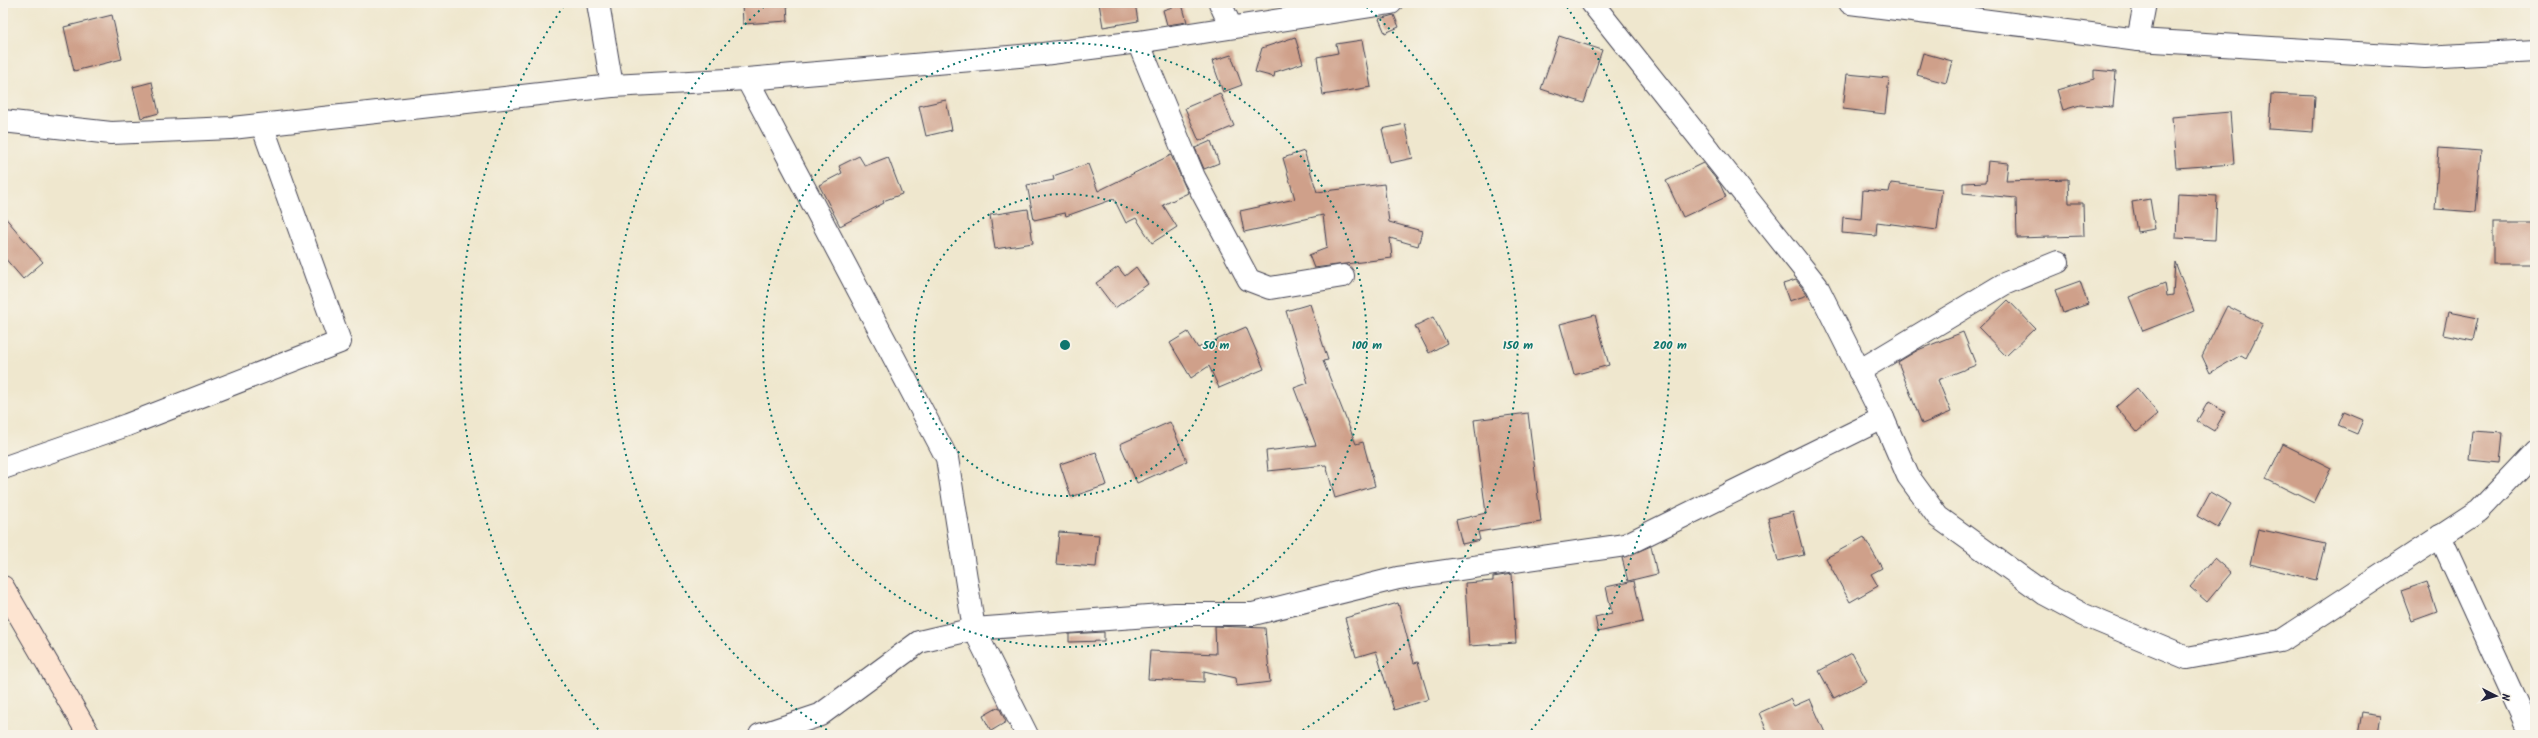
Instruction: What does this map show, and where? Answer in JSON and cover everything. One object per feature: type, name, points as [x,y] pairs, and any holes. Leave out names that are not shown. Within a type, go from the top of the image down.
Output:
[{"type":"main road","points":[[3,587],[89,735]]},
{"type":"street","points":[[598,3],[612,86]]},
{"type":"street","points":[[1220,3],[1231,27]]},
{"type":"street","points":[[3,121],[111,133],[232,128],[612,86],[747,79],[1043,54],[1138,42],[1391,3]]},
{"type":"street","points":[[1592,3],[1817,286],[1883,418],[1908,476],[1938,516],[2045,594],[2084,615],[2186,658],[2281,641],[2479,512],[2535,452]]},
{"type":"street","points":[[1850,3],[2138,40],[2425,57],[2535,52]]},
{"type":"street","points":[[2138,40],[2145,3]]},
{"type":"street","points":[[1138,42],[1194,177],[1249,280],[1270,288],[1343,276]]},
{"type":"street","points":[[747,79],[947,458],[974,629],[1026,735]]},
{"type":"street","points":[[3,468],[127,425],[340,342],[262,124]]},
{"type":"street","points":[[1859,371],[2004,284],[2058,262]]},
{"type":"street","points":[[760,735],[820,715],[919,642],[974,629],[1175,614],[1253,614],[1398,578],[1625,545],[1883,418]]},
{"type":"street","points":[[2440,536],[2531,735]]},
{"type":"building","points":[[742,3],[787,3],[788,21],[743,24]]},
{"type":"building","points":[[1099,3],[1135,3],[1138,21],[1103,27]]},
{"type":"building","points":[[1182,4],[1187,22],[1167,25],[1163,10]]},
{"type":"building","points":[[112,15],[122,59],[74,71],[64,27]]},
{"type":"building","points":[[1394,15],[1399,27],[1385,33],[1379,19]]},
{"type":"building","points":[[1559,36],[1602,50],[1584,103],[1541,89]]},
{"type":"building","points":[[1295,37],[1303,63],[1275,72],[1274,77],[1255,72],[1262,48]]},
{"type":"building","points":[[1362,40],[1371,87],[1323,95],[1317,57],[1338,53],[1336,44]]},
{"type":"building","points":[[1923,53],[1952,61],[1946,83],[1917,75]]},
{"type":"building","points":[[1231,55],[1242,85],[1223,92],[1212,61]]},
{"type":"building","points":[[2094,70],[2116,72],[2113,107],[2080,105],[2063,110],[2057,90],[2094,79]]},
{"type":"building","points":[[1847,74],[1889,78],[1885,114],[1843,109]]},
{"type":"building","points":[[152,82],[159,113],[141,118],[133,87]]},
{"type":"building","points":[[1220,93],[1234,126],[1199,141],[1185,108]]},
{"type":"building","points":[[2271,94],[2315,96],[2313,132],[2269,129]]},
{"type":"building","points":[[946,100],[952,130],[926,136],[919,106]]},
{"type":"building","points":[[2230,112],[2234,164],[2176,168],[2172,117]]},
{"type":"building","points":[[1405,124],[1413,158],[1390,163],[1382,129]]},
{"type":"building","points":[[1211,141],[1219,163],[1204,169],[1195,148]]},
{"type":"building","points":[[2439,148],[2481,151],[2476,212],[2435,209]]},
{"type":"building","points":[[1304,151],[1317,192],[1384,184],[1389,222],[1422,231],[1418,246],[1390,238],[1392,258],[1314,268],[1309,255],[1327,248],[1323,215],[1244,232],[1240,211],[1295,199],[1283,158]]},
{"type":"building","points":[[1171,155],[1188,193],[1163,205],[1177,227],[1152,243],[1136,218],[1126,223],[1114,199],[1066,216],[1065,213],[1034,220],[1027,185],[1054,180],[1053,176],[1088,164],[1098,191]]},
{"type":"building","points":[[859,156],[865,166],[888,157],[902,194],[883,201],[884,203],[840,226],[819,185],[842,173],[839,166]]},
{"type":"building","points":[[1988,161],[2008,163],[2006,181],[2068,179],[2069,203],[2083,203],[2084,236],[2017,238],[2016,198],[1963,193],[1963,183],[1986,182]]},
{"type":"building","points":[[1703,163],[1720,184],[1726,197],[1683,217],[1666,181]]},
{"type":"building","points":[[1891,183],[1942,189],[1937,230],[1877,222],[1876,236],[1842,233],[1843,217],[1861,219],[1863,190],[1889,192]]},
{"type":"building","points":[[2178,194],[2217,196],[2215,240],[2176,238]]},
{"type":"building","points":[[2150,199],[2155,229],[2137,232],[2132,202]]},
{"type":"building","points":[[1028,209],[1033,243],[995,249],[990,215]]},
{"type":"building","points":[[3,215],[43,262],[23,279],[3,256]]},
{"type":"building","points":[[2493,223],[2535,223],[2535,264],[2493,264]]},
{"type":"building","points":[[2175,262],[2194,311],[2143,331],[2129,297],[2165,283],[2167,296],[2173,295]]},
{"type":"building","points":[[1118,267],[1125,276],[1136,267],[1148,284],[1115,308],[1096,283]]},
{"type":"building","points":[[1796,280],[1808,295],[1789,301],[1783,284]]},
{"type":"building","points":[[2080,281],[2088,304],[2063,313],[2055,290]]},
{"type":"building","points":[[2008,300],[2035,328],[2006,356],[1979,328]]},
{"type":"building","points":[[1310,304],[1328,360],[1323,361],[1356,444],[1363,442],[1375,486],[1335,498],[1326,465],[1268,471],[1266,451],[1316,445],[1294,388],[1308,383],[1286,311]]},
{"type":"building","points":[[2227,306],[2263,324],[2246,358],[2241,355],[2210,373],[2202,356]]},
{"type":"building","points":[[2448,312],[2478,318],[2473,340],[2443,334]]},
{"type":"building","points":[[1595,315],[1609,365],[1574,375],[1560,324]]},
{"type":"building","points":[[1433,317],[1447,343],[1429,353],[1415,326]]},
{"type":"building","points":[[1246,327],[1264,369],[1219,388],[1209,366],[1191,378],[1170,343],[1188,332],[1198,348]]},
{"type":"building","points":[[1963,332],[1976,365],[1938,380],[1951,412],[1922,424],[1898,362],[1918,350]]},
{"type":"building","points":[[2137,388],[2158,414],[2137,432],[2116,407]]},
{"type":"building","points":[[2208,402],[2225,412],[2214,431],[2197,421]]},
{"type":"building","points":[[2344,412],[2363,420],[2357,434],[2338,426]]},
{"type":"building","points":[[1528,413],[1541,522],[1478,532],[1480,540],[1462,544],[1456,520],[1486,513],[1474,420]]},
{"type":"building","points":[[1170,422],[1187,461],[1137,483],[1120,444]]},
{"type":"building","points":[[2472,431],[2503,433],[2500,463],[2469,460]]},
{"type":"building","points":[[2283,444],[2331,468],[2314,503],[2266,479]]},
{"type":"building","points":[[1096,452],[1107,485],[1071,497],[1060,464]]},
{"type":"building","points":[[2210,492],[2231,504],[2218,528],[2197,516]]},
{"type":"building","points":[[1793,512],[1804,555],[1778,561],[1768,518]]},
{"type":"building","points":[[2258,529],[2325,544],[2316,580],[2250,564]]},
{"type":"building","points":[[1059,532],[1099,535],[1096,567],[1056,564]]},
{"type":"building","points":[[1864,537],[1882,568],[1871,574],[1878,586],[1850,602],[1826,558]]},
{"type":"building","points":[[1651,546],[1657,574],[1628,581],[1622,558]]},
{"type":"building","points":[[2214,558],[2231,573],[2207,602],[2190,587]]},
{"type":"building","points":[[1512,574],[1516,643],[1469,646],[1465,583],[1493,581],[1493,577]]},
{"type":"building","points":[[1634,581],[1643,622],[1598,632],[1595,617],[1612,613],[1606,587]]},
{"type":"building","points":[[2427,582],[2437,612],[2412,621],[2401,591]]},
{"type":"building","points":[[1398,603],[1414,663],[1418,662],[1429,699],[1394,710],[1376,651],[1356,657],[1345,618]]},
{"type":"building","points":[[1215,626],[1265,628],[1270,682],[1237,686],[1236,678],[1204,671],[1204,682],[1148,679],[1150,651],[1216,654]]},
{"type":"building","points":[[1104,632],[1104,641],[1069,642],[1069,634]]},
{"type":"building","points":[[1852,653],[1867,681],[1834,698],[1819,671]]},
{"type":"building","points":[[1790,699],[1794,706],[1810,699],[1826,735],[1769,735],[1759,713]]},
{"type":"building","points":[[999,707],[1006,722],[991,731],[983,716]]},
{"type":"building","points":[[2362,712],[2380,715],[2377,735],[2358,735]]}]
